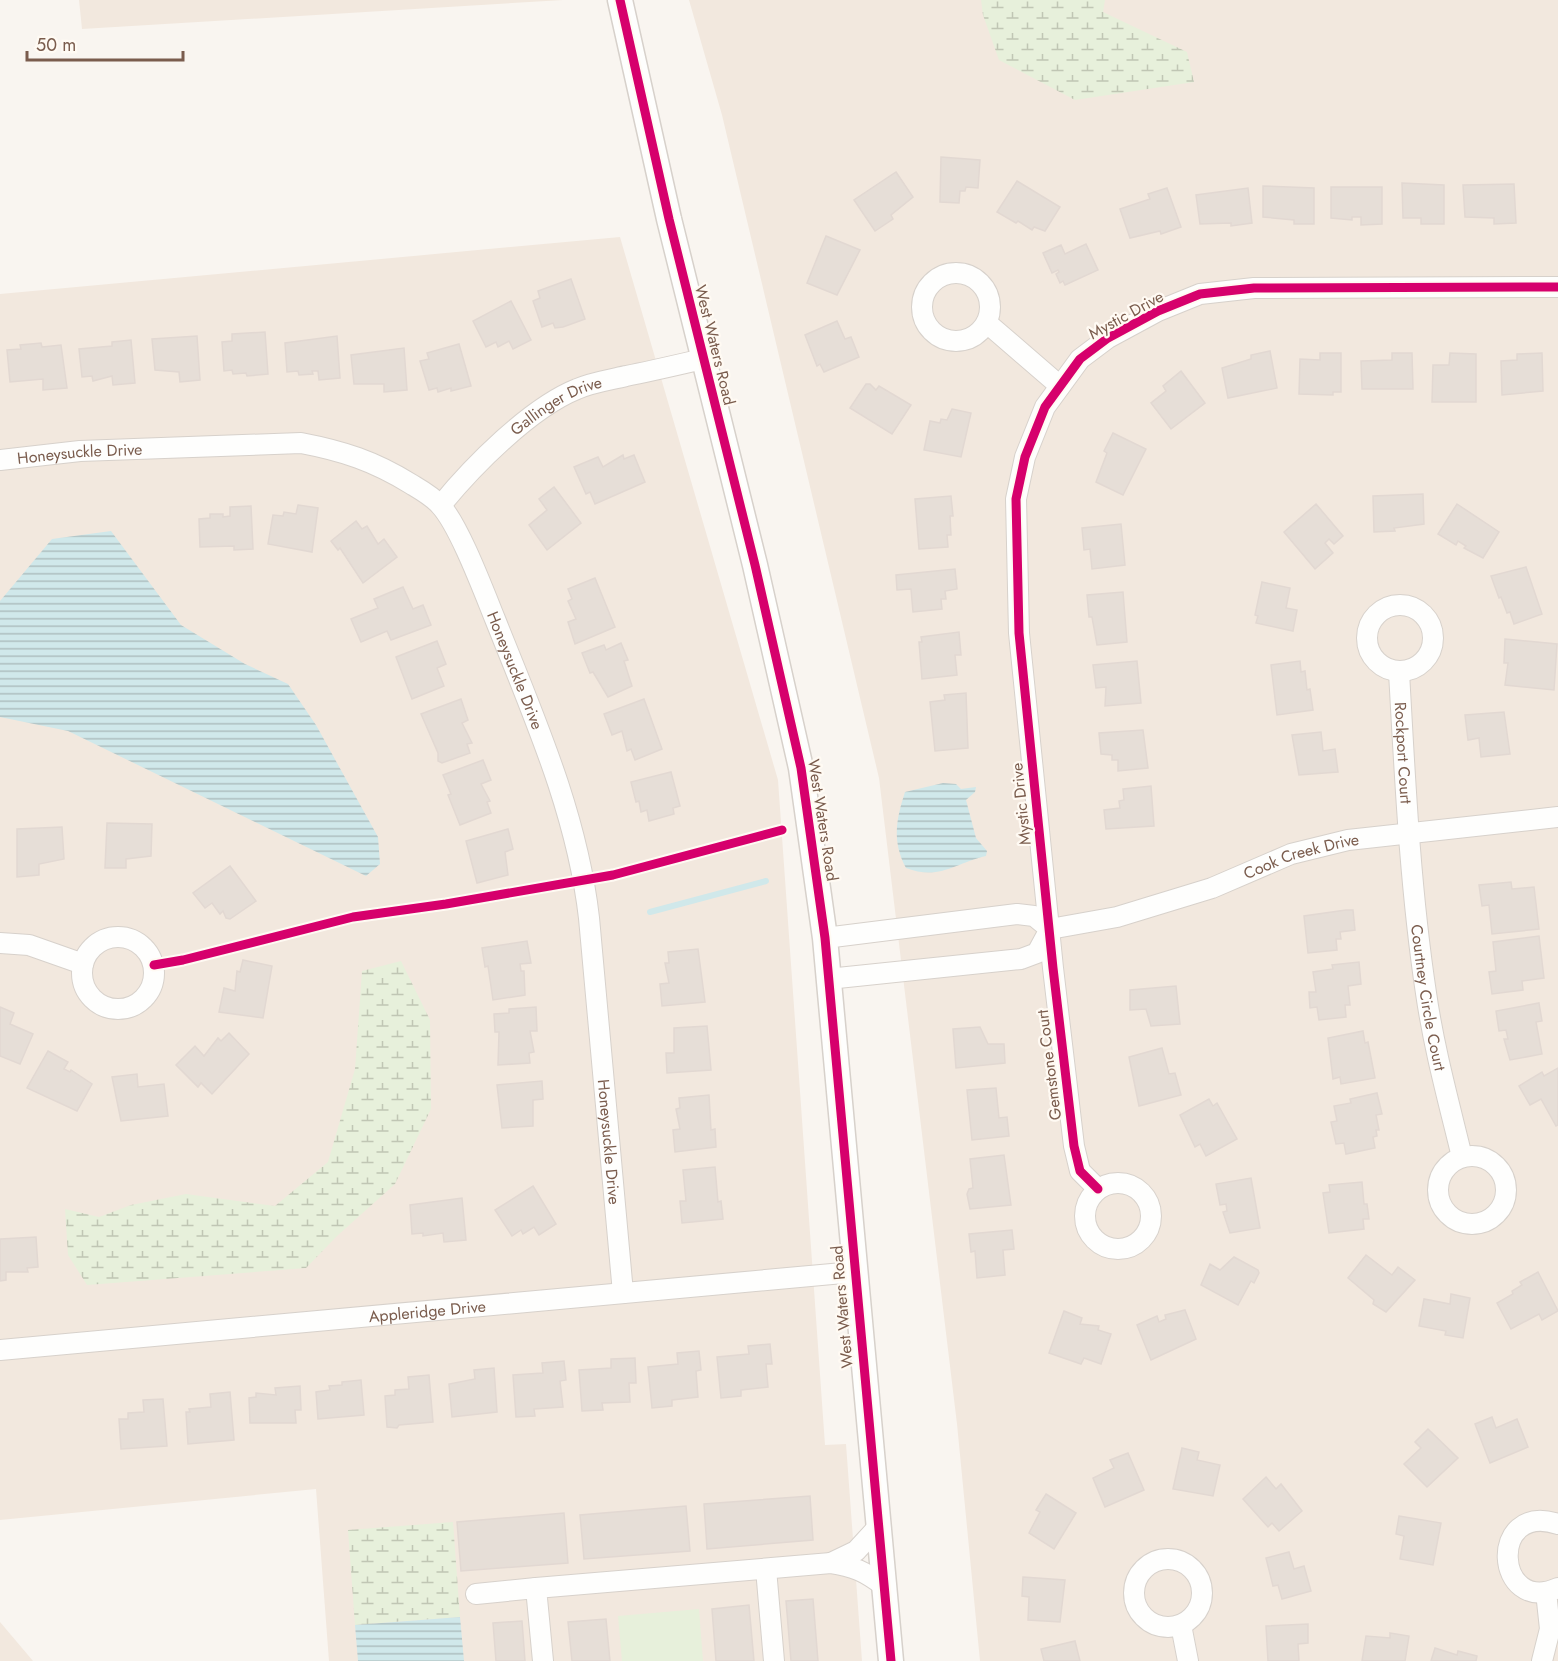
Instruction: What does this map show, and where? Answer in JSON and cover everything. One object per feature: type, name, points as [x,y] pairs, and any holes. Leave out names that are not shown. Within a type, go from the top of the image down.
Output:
[{"type":"street","name":"West Waters Road","points":[[620,0],[801,768],[825,939],[891,1661]]},
{"type":"street","name":"Mystic Drive","points":[[1050,929],[1018,633],[1016,510],[1025,457],[1045,407],[1080,359],[1108,338],[1158,311],[1200,294],[1254,288],[1558,287]]},
{"type":"street","points":[[987,323],[1060,386]]},
{"type":"street","name":"Gallinger Drive","points":[[441,505],[476,467],[530,417],[561,397],[603,380],[703,359]]},
{"type":"street","name":"Honeysuckle Drive","points":[[0,460],[104,450],[301,443],[337,450],[379,465],[441,505],[485,593],[546,748],[572,822],[585,880],[622,1293]]},
{"type":"street","name":"Rockport Court","points":[[1399,672],[1408,834]]},
{"type":"street","name":"Cook Creek Drive","points":[[1050,929],[1117,917],[1212,888],[1291,854],[1348,840],[1558,817]]},
{"type":"street","name":"Courtney Circle Court","points":[[1408,834],[1426,994],[1439,1067],[1462,1157]]},
{"type":"street","points":[[825,939],[1017,914],[1034,916],[1050,929],[1037,953],[1021,959],[828,979]]},
{"type":"street","name":"Gemstone Court","points":[[1050,929],[1074,1146],[1080,1171],[1098,1189]]},
{"type":"street","points":[[0,943],[29,945],[83,964]]},
{"type":"street","name":"Appleridge Drive","points":[[0,1350],[854,1272]]},
{"type":"street","points":[[1542,1661],[1550,1629],[1552,1590],[1522,1587],[1510,1573],[1506,1556],[1511,1539],[1524,1526],[1535,1521],[1558,1524]]},
{"type":"street","points":[[831,1563],[856,1551],[878,1527]]},
{"type":"street","points":[[476,1594],[831,1563],[851,1566],[866,1572],[884,1586]]},
{"type":"street","points":[[766,1569],[774,1661]]},
{"type":"street","points":[[536,1588],[543,1661]]},
{"type":"street","points":[[1180,1625],[1188,1661]]},
{"type":"shaded area","points":[[79,0],[563,0],[82,29]]},
{"type":"shaded area","points":[[689,0],[1558,0],[1558,1661],[980,1661],[957,1424],[879,778],[722,115]]},
{"type":"shaded area","points":[[620,237],[778,780],[825,1445],[846,1444],[862,1661],[329,1661],[316,1489],[0,1520],[0,294]]},
{"type":"shaded area","points":[[0,1622],[33,1661],[0,1661]]},
{"type":"green space","points":[[981,0],[1105,0],[1103,12],[1187,52],[1194,82],[1075,100],[999,60],[983,15]]},
{"type":"green space","points":[[401,961],[430,1020],[431,1109],[395,1184],[337,1236],[306,1268],[87,1285],[68,1255],[65,1209],[99,1217],[131,1205],[186,1194],[275,1206],[328,1162],[355,1069],[362,971]]},
{"type":"green space","points":[[453,1522],[460,1617],[355,1625],[348,1530]]},
{"type":"green space","points":[[699,1609],[703,1661],[622,1661],[618,1616]]},
{"type":"water","points":[[111,531],[181,625],[245,664],[288,684],[316,725],[378,837],[380,864],[366,876],[68,731],[0,717],[0,601],[52,539]]},
{"type":"water","points":[[943,783],[956,784],[961,789],[976,787],[975,792],[966,800],[976,838],[987,851],[986,856],[938,872],[918,872],[906,868],[897,839],[899,812],[905,792]]},
{"type":"water","points":[[460,1617],[464,1661],[358,1661],[355,1625]]},
{"type":"building","points":[[941,157],[980,160],[978,188],[966,187],[965,191],[960,191],[959,203],[940,202]]},
{"type":"building","points":[[896,172],[913,197],[891,215],[893,219],[875,231],[854,200]]},
{"type":"building","points":[[1017,181],[1060,207],[1045,231],[1034,227],[1032,230],[997,212]]},
{"type":"building","points":[[1402,183],[1444,185],[1444,224],[1421,224],[1421,218],[1403,218]]},
{"type":"building","points":[[1514,184],[1516,223],[1494,224],[1494,218],[1465,217],[1463,185]]},
{"type":"building","points":[[1263,186],[1314,188],[1314,224],[1294,224],[1294,220],[1263,217]]},
{"type":"building","points":[[1331,187],[1382,187],[1382,224],[1361,225],[1361,217],[1352,217],[1352,220],[1331,218]]},
{"type":"building","points":[[1167,188],[1181,227],[1161,234],[1160,231],[1130,238],[1120,209],[1150,199],[1148,194]]},
{"type":"building","points":[[1248,188],[1252,223],[1231,226],[1231,223],[1200,224],[1196,195]]},
{"type":"building","points":[[826,236],[860,250],[837,295],[807,283]]},
{"type":"building","points":[[1086,244],[1098,270],[1065,285],[1063,281],[1060,283],[1056,274],[1058,270],[1052,273],[1043,253],[1061,245],[1065,254]]},
{"type":"building","points":[[571,279],[585,319],[563,327],[555,328],[553,323],[542,327],[533,301],[540,298],[538,291]]},
{"type":"building","points":[[511,301],[531,340],[513,349],[509,341],[498,347],[496,342],[486,347],[473,321]]},
{"type":"building","points":[[837,321],[845,339],[851,337],[859,357],[824,372],[820,364],[817,366],[805,335]]},
{"type":"building","points":[[265,332],[268,374],[247,376],[246,373],[233,374],[232,370],[224,371],[222,342],[232,341],[232,334]]},
{"type":"building","points":[[197,336],[200,380],[180,382],[179,372],[155,370],[152,339]]},
{"type":"building","points":[[337,336],[340,378],[319,380],[318,371],[312,371],[313,374],[299,375],[298,371],[287,372],[285,343]]},
{"type":"building","points":[[131,340],[135,383],[113,385],[112,376],[93,381],[92,376],[82,377],[79,349],[112,346],[112,342]]},
{"type":"building","points":[[41,343],[42,347],[61,345],[67,388],[43,390],[43,379],[10,382],[7,350],[21,349],[20,345]]},
{"type":"building","points":[[459,344],[471,386],[451,391],[451,388],[438,392],[437,388],[429,390],[420,361],[429,359],[427,353]]},
{"type":"building","points":[[404,348],[407,390],[384,392],[384,384],[354,384],[351,355]]},
{"type":"building","points":[[1270,351],[1277,388],[1228,398],[1222,368],[1251,359],[1251,355]]},
{"type":"building","points":[[1320,353],[1341,353],[1341,392],[1333,392],[1333,395],[1299,394],[1300,359],[1320,360]]},
{"type":"building","points":[[1392,353],[1412,353],[1413,389],[1362,389],[1361,361],[1392,360]]},
{"type":"building","points":[[1450,353],[1476,354],[1476,402],[1432,402],[1433,365],[1449,365]]},
{"type":"building","points":[[1542,353],[1543,391],[1502,395],[1501,361],[1517,360],[1517,354]]},
{"type":"building","points":[[1181,371],[1205,403],[1171,429],[1151,403],[1166,391],[1163,386]]},
{"type":"building","points":[[866,384],[870,384],[876,390],[879,386],[911,405],[892,434],[850,408]]},
{"type":"building","points":[[952,409],[971,413],[961,457],[924,450],[930,421],[940,423],[941,419],[947,420]]},
{"type":"building","points":[[1113,433],[1146,449],[1123,495],[1096,482],[1107,453],[1104,451]]},
{"type":"building","points":[[623,455],[624,459],[634,455],[645,482],[595,504],[590,492],[586,494],[574,467],[598,457],[603,467]]},
{"type":"building","points":[[554,487],[581,523],[547,550],[529,525],[547,510],[539,499]]},
{"type":"building","points":[[1423,494],[1424,524],[1394,528],[1395,531],[1374,532],[1373,496]]},
{"type":"building","points":[[951,496],[953,516],[950,516],[951,535],[947,535],[948,547],[919,549],[915,499]]},
{"type":"building","points":[[1316,504],[1343,536],[1334,544],[1329,539],[1325,543],[1333,553],[1315,569],[1284,532]]},
{"type":"building","points":[[1457,504],[1499,532],[1483,558],[1464,548],[1466,546],[1458,541],[1456,545],[1438,534]]},
{"type":"building","points":[[298,505],[318,508],[312,552],[268,544],[273,515],[283,516],[284,512],[296,514]]},
{"type":"building","points":[[251,506],[253,549],[234,550],[234,546],[200,547],[199,519],[210,518],[210,514],[230,516],[230,507]]},
{"type":"building","points":[[356,521],[362,529],[367,526],[378,544],[384,539],[397,557],[363,583],[340,548],[338,550],[331,541]]},
{"type":"building","points":[[1121,524],[1125,565],[1092,569],[1090,549],[1084,550],[1082,528]]},
{"type":"building","points":[[1526,567],[1542,614],[1514,624],[1510,612],[1507,613],[1501,597],[1499,598],[1491,576]]},
{"type":"building","points":[[955,569],[957,589],[945,591],[946,599],[941,599],[942,609],[913,612],[911,589],[897,590],[896,575]]},
{"type":"building","points":[[595,578],[615,627],[575,644],[568,622],[576,619],[568,601],[572,599],[568,589]]},
{"type":"building","points":[[1262,582],[1290,588],[1286,608],[1297,610],[1293,631],[1256,623],[1258,616],[1255,615]]},
{"type":"building","points":[[403,587],[413,609],[423,605],[431,625],[391,640],[387,631],[361,642],[351,619],[378,608],[374,599]]},
{"type":"building","points":[[1123,592],[1127,642],[1097,645],[1092,617],[1089,617],[1087,595]]},
{"type":"building","points":[[959,632],[961,655],[955,655],[957,675],[922,679],[919,642],[922,642],[921,637]]},
{"type":"building","points":[[1505,639],[1557,644],[1554,690],[1505,685],[1508,663],[1504,663]]},
{"type":"building","points":[[437,641],[446,664],[437,668],[444,686],[412,699],[396,657]]},
{"type":"building","points":[[621,643],[628,660],[624,661],[632,686],[608,697],[593,672],[590,673],[582,653],[604,645],[606,650]]},
{"type":"building","points":[[1137,661],[1141,703],[1105,706],[1106,687],[1096,688],[1093,665]]},
{"type":"building","points":[[1300,661],[1301,672],[1305,671],[1307,690],[1310,689],[1313,710],[1277,715],[1271,665]]},
{"type":"building","points":[[966,693],[968,748],[935,751],[930,702],[945,700],[944,695]]},
{"type":"building","points":[[461,699],[468,720],[462,723],[472,743],[467,744],[470,753],[442,763],[438,761],[438,753],[421,714]]},
{"type":"building","points":[[644,699],[662,749],[635,760],[631,749],[627,751],[622,731],[612,735],[604,714]]},
{"type":"building","points":[[1504,712],[1510,754],[1481,757],[1479,738],[1468,740],[1465,715]]},
{"type":"building","points":[[1143,730],[1148,768],[1118,771],[1118,760],[1112,760],[1112,755],[1101,754],[1099,733]]},
{"type":"building","points":[[1321,732],[1323,751],[1335,749],[1338,772],[1299,775],[1292,735]]},
{"type":"building","points":[[483,760],[491,780],[481,784],[490,801],[487,802],[491,813],[460,825],[443,775]]},
{"type":"building","points":[[671,772],[680,806],[673,808],[674,814],[649,821],[647,810],[641,812],[639,801],[636,802],[631,782]]},
{"type":"building","points":[[1151,786],[1154,826],[1106,829],[1104,810],[1120,808],[1119,801],[1124,800],[1123,789]]},
{"type":"building","points":[[107,823],[152,824],[151,856],[126,859],[126,868],[105,868]]},
{"type":"building","points":[[62,827],[64,859],[39,864],[39,875],[17,877],[17,829]]},
{"type":"building","points":[[508,829],[513,849],[505,852],[508,875],[477,883],[466,841]]},
{"type":"building","points":[[230,866],[256,901],[230,919],[226,918],[223,911],[220,914],[212,903],[205,908],[193,893]]},
{"type":"building","points":[[1511,882],[1512,889],[1534,887],[1539,929],[1492,934],[1489,905],[1482,906],[1479,885]]},
{"type":"building","points":[[1353,910],[1355,930],[1340,932],[1341,939],[1336,939],[1337,950],[1308,953],[1304,916]]},
{"type":"building","points":[[1539,936],[1544,978],[1522,981],[1523,990],[1492,994],[1489,972],[1496,971],[1493,942]]},
{"type":"building","points":[[527,941],[531,963],[520,964],[521,971],[524,971],[525,995],[493,1000],[488,966],[485,967],[482,948]]},
{"type":"building","points":[[698,949],[705,1002],[662,1006],[660,984],[669,983],[665,963],[669,963],[668,952]]},
{"type":"building","points":[[243,960],[272,966],[263,1018],[219,1012],[224,988],[235,991],[237,971],[240,972]]},
{"type":"building","points":[[1359,962],[1361,984],[1348,986],[1350,1005],[1345,1005],[1346,1017],[1319,1020],[1317,1007],[1310,1008],[1309,992],[1316,992],[1313,972],[1333,969],[1332,965]]},
{"type":"building","points":[[1176,986],[1180,1024],[1151,1026],[1146,1009],[1130,1010],[1130,990]]},
{"type":"building","points":[[1539,1003],[1542,1021],[1536,1022],[1542,1054],[1510,1060],[1504,1039],[1508,1039],[1506,1030],[1499,1031],[1496,1011]]},
{"type":"building","points":[[0,1007],[14,1013],[10,1024],[33,1034],[20,1064],[0,1056]]},
{"type":"building","points":[[536,1007],[537,1031],[530,1031],[534,1052],[529,1053],[530,1063],[498,1065],[499,1032],[495,1032],[494,1014],[509,1013],[509,1009]]},
{"type":"building","points":[[707,1026],[711,1070],[667,1073],[666,1053],[674,1053],[674,1028]]},
{"type":"building","points":[[980,1027],[988,1044],[1004,1044],[1005,1063],[956,1068],[953,1029]]},
{"type":"building","points":[[1363,1031],[1365,1043],[1368,1042],[1375,1078],[1341,1084],[1340,1077],[1333,1079],[1328,1038]]},
{"type":"building","points":[[229,1033],[249,1054],[212,1094],[201,1083],[198,1087],[176,1065],[195,1046],[204,1056],[218,1038],[221,1041]]},
{"type":"building","points":[[1162,1048],[1169,1074],[1175,1073],[1181,1095],[1139,1106],[1129,1057]]},
{"type":"building","points":[[48,1051],[68,1062],[64,1069],[70,1072],[71,1070],[92,1084],[77,1111],[27,1088]]},
{"type":"building","points":[[1558,1068],[1558,1125],[1556,1126],[1541,1099],[1530,1105],[1519,1086],[1542,1072],[1544,1076]]},
{"type":"building","points":[[137,1074],[138,1087],[164,1084],[168,1116],[121,1121],[112,1077]]},
{"type":"building","points":[[542,1081],[543,1099],[533,1100],[533,1126],[502,1128],[497,1085]]},
{"type":"building","points":[[996,1088],[999,1118],[1007,1117],[1009,1136],[972,1140],[967,1090]]},
{"type":"building","points":[[1377,1093],[1382,1114],[1376,1115],[1379,1130],[1376,1130],[1377,1136],[1373,1137],[1375,1148],[1346,1154],[1344,1143],[1336,1144],[1331,1122],[1337,1121],[1334,1106],[1351,1103],[1350,1099]]},
{"type":"building","points":[[709,1095],[711,1130],[715,1129],[716,1147],[675,1152],[673,1130],[680,1129],[676,1109],[680,1108],[679,1098]]},
{"type":"building","points":[[1209,1099],[1213,1106],[1217,1103],[1237,1139],[1206,1156],[1200,1144],[1195,1147],[1180,1115]]},
{"type":"building","points":[[1004,1155],[1011,1205],[970,1209],[967,1194],[969,1189],[973,1188],[970,1159]]},
{"type":"building","points":[[715,1167],[718,1202],[721,1201],[723,1219],[682,1223],[680,1201],[686,1201],[683,1170]]},
{"type":"building","points":[[1251,1178],[1260,1228],[1230,1233],[1223,1212],[1227,1211],[1226,1204],[1220,1205],[1216,1184]]},
{"type":"building","points":[[1362,1182],[1364,1204],[1367,1204],[1369,1219],[1363,1219],[1364,1229],[1329,1233],[1323,1193],[1330,1192],[1329,1185]]},
{"type":"building","points":[[533,1186],[556,1224],[539,1235],[534,1227],[523,1234],[521,1230],[512,1236],[495,1210]]},
{"type":"building","points":[[462,1198],[466,1240],[444,1242],[443,1233],[423,1236],[423,1233],[412,1234],[410,1205]]},
{"type":"building","points":[[1012,1230],[1014,1249],[1003,1250],[1005,1275],[977,1278],[975,1251],[971,1252],[969,1234]]},
{"type":"building","points":[[36,1237],[38,1267],[27,1268],[28,1272],[6,1272],[6,1280],[0,1281],[0,1239]]},
{"type":"building","points":[[1366,1255],[1392,1275],[1398,1267],[1415,1280],[1386,1312],[1373,1304],[1374,1300],[1348,1278]]},
{"type":"building","points":[[1234,1257],[1258,1270],[1259,1273],[1254,1283],[1251,1281],[1238,1305],[1201,1285],[1210,1264],[1220,1270]]},
{"type":"building","points":[[1538,1272],[1558,1311],[1542,1320],[1539,1314],[1511,1329],[1497,1303],[1513,1294],[1512,1291],[1522,1285],[1520,1282]]},
{"type":"building","points":[[1451,1294],[1470,1298],[1463,1338],[1445,1335],[1446,1331],[1419,1326],[1424,1299],[1450,1304]]},
{"type":"building","points":[[1185,1310],[1196,1339],[1151,1360],[1137,1325],[1157,1316],[1159,1322],[1166,1319],[1165,1315]]},
{"type":"building","points":[[1064,1311],[1082,1318],[1080,1324],[1099,1326],[1098,1330],[1111,1334],[1101,1364],[1084,1358],[1081,1364],[1049,1353]]},
{"type":"building","points":[[770,1344],[772,1364],[766,1364],[768,1387],[741,1390],[741,1396],[721,1398],[717,1357],[749,1354],[748,1346]]},
{"type":"building","points":[[699,1351],[701,1370],[696,1371],[698,1397],[672,1400],[672,1406],[652,1408],[648,1367],[678,1364],[677,1353]]},
{"type":"building","points":[[635,1358],[636,1383],[629,1383],[630,1402],[602,1403],[603,1410],[582,1411],[579,1370],[611,1368],[611,1359]]},
{"type":"building","points":[[564,1361],[566,1380],[560,1381],[563,1407],[534,1409],[535,1416],[516,1417],[513,1375],[543,1373],[542,1363]]},
{"type":"building","points":[[494,1368],[497,1412],[452,1417],[449,1384],[475,1379],[474,1370]]},
{"type":"building","points":[[429,1375],[433,1422],[399,1425],[397,1428],[387,1427],[385,1396],[395,1395],[395,1390],[409,1389],[408,1377]]},
{"type":"building","points":[[361,1380],[364,1415],[318,1419],[316,1392],[330,1390],[329,1386],[342,1385],[342,1382]]},
{"type":"building","points":[[300,1386],[301,1410],[295,1410],[296,1423],[250,1423],[249,1398],[256,1397],[256,1393],[276,1395],[275,1388]]},
{"type":"building","points":[[230,1392],[234,1440],[188,1444],[186,1412],[190,1412],[189,1409],[211,1407],[210,1394]]},
{"type":"building","points":[[163,1399],[167,1446],[121,1449],[119,1419],[128,1419],[128,1413],[144,1412],[143,1400]]},
{"type":"building","points":[[1492,1417],[1496,1428],[1517,1419],[1528,1447],[1490,1463],[1475,1424]]},
{"type":"building","points":[[1428,1429],[1458,1458],[1427,1487],[1404,1464],[1421,1448],[1415,1442]]},
{"type":"building","points":[[1182,1448],[1199,1452],[1197,1460],[1220,1465],[1213,1496],[1173,1489]]},
{"type":"building","points":[[1128,1453],[1144,1490],[1105,1507],[1093,1478],[1114,1468],[1110,1460]]},
{"type":"building","points":[[1266,1477],[1276,1489],[1281,1484],[1302,1511],[1279,1531],[1272,1523],[1268,1527],[1243,1499]]},
{"type":"building","points":[[1046,1494],[1076,1513],[1054,1549],[1029,1533],[1040,1512],[1036,1510]]},
{"type":"building","points":[[810,1496],[813,1540],[707,1549],[704,1504]]},
{"type":"building","points":[[686,1506],[690,1551],[584,1559],[580,1515]]},
{"type":"building","points":[[564,1513],[568,1563],[461,1571],[457,1522]]},
{"type":"building","points":[[1399,1516],[1441,1523],[1433,1565],[1400,1559],[1404,1536],[1396,1534]]},
{"type":"building","points":[[1289,1552],[1294,1569],[1304,1566],[1311,1591],[1282,1599],[1278,1585],[1273,1586],[1266,1558]]},
{"type":"building","points":[[1023,1577],[1065,1580],[1060,1622],[1028,1620],[1029,1597],[1022,1596]]},
{"type":"building","points":[[813,1599],[818,1661],[791,1661],[786,1601]]},
{"type":"building","points":[[749,1605],[754,1661],[716,1661],[712,1609]]},
{"type":"building","points":[[606,1619],[610,1661],[572,1661],[568,1622]]},
{"type":"building","points":[[522,1621],[525,1661],[496,1661],[493,1623]]},
{"type":"building","points":[[1308,1624],[1308,1643],[1298,1644],[1299,1661],[1268,1661],[1266,1626]]},
{"type":"building","points":[[1390,1633],[1409,1636],[1405,1661],[1362,1661],[1366,1636],[1390,1638]]},
{"type":"building","points":[[1075,1641],[1080,1661],[1044,1661],[1041,1649]]},
{"type":"building","points":[[1435,1648],[1457,1655],[1458,1651],[1477,1656],[1476,1661],[1431,1661]]},
{"type":"waterway","points":[[650,912],[766,881]]},
{"type":"cycle path","points":[[620,0],[669,219],[755,565],[801,768],[825,938],[891,1661]]},
{"type":"cycle path","points":[[1098,1189],[1080,1171],[1074,1146],[1053,968],[1019,633],[1016,499],[1025,457],[1045,407],[1080,359],[1108,338],[1158,311],[1200,294],[1254,288],[1558,287]]},
{"type":"cycle path","points":[[154,965],[183,960],[353,917],[446,904],[613,875],[782,830]]}]
